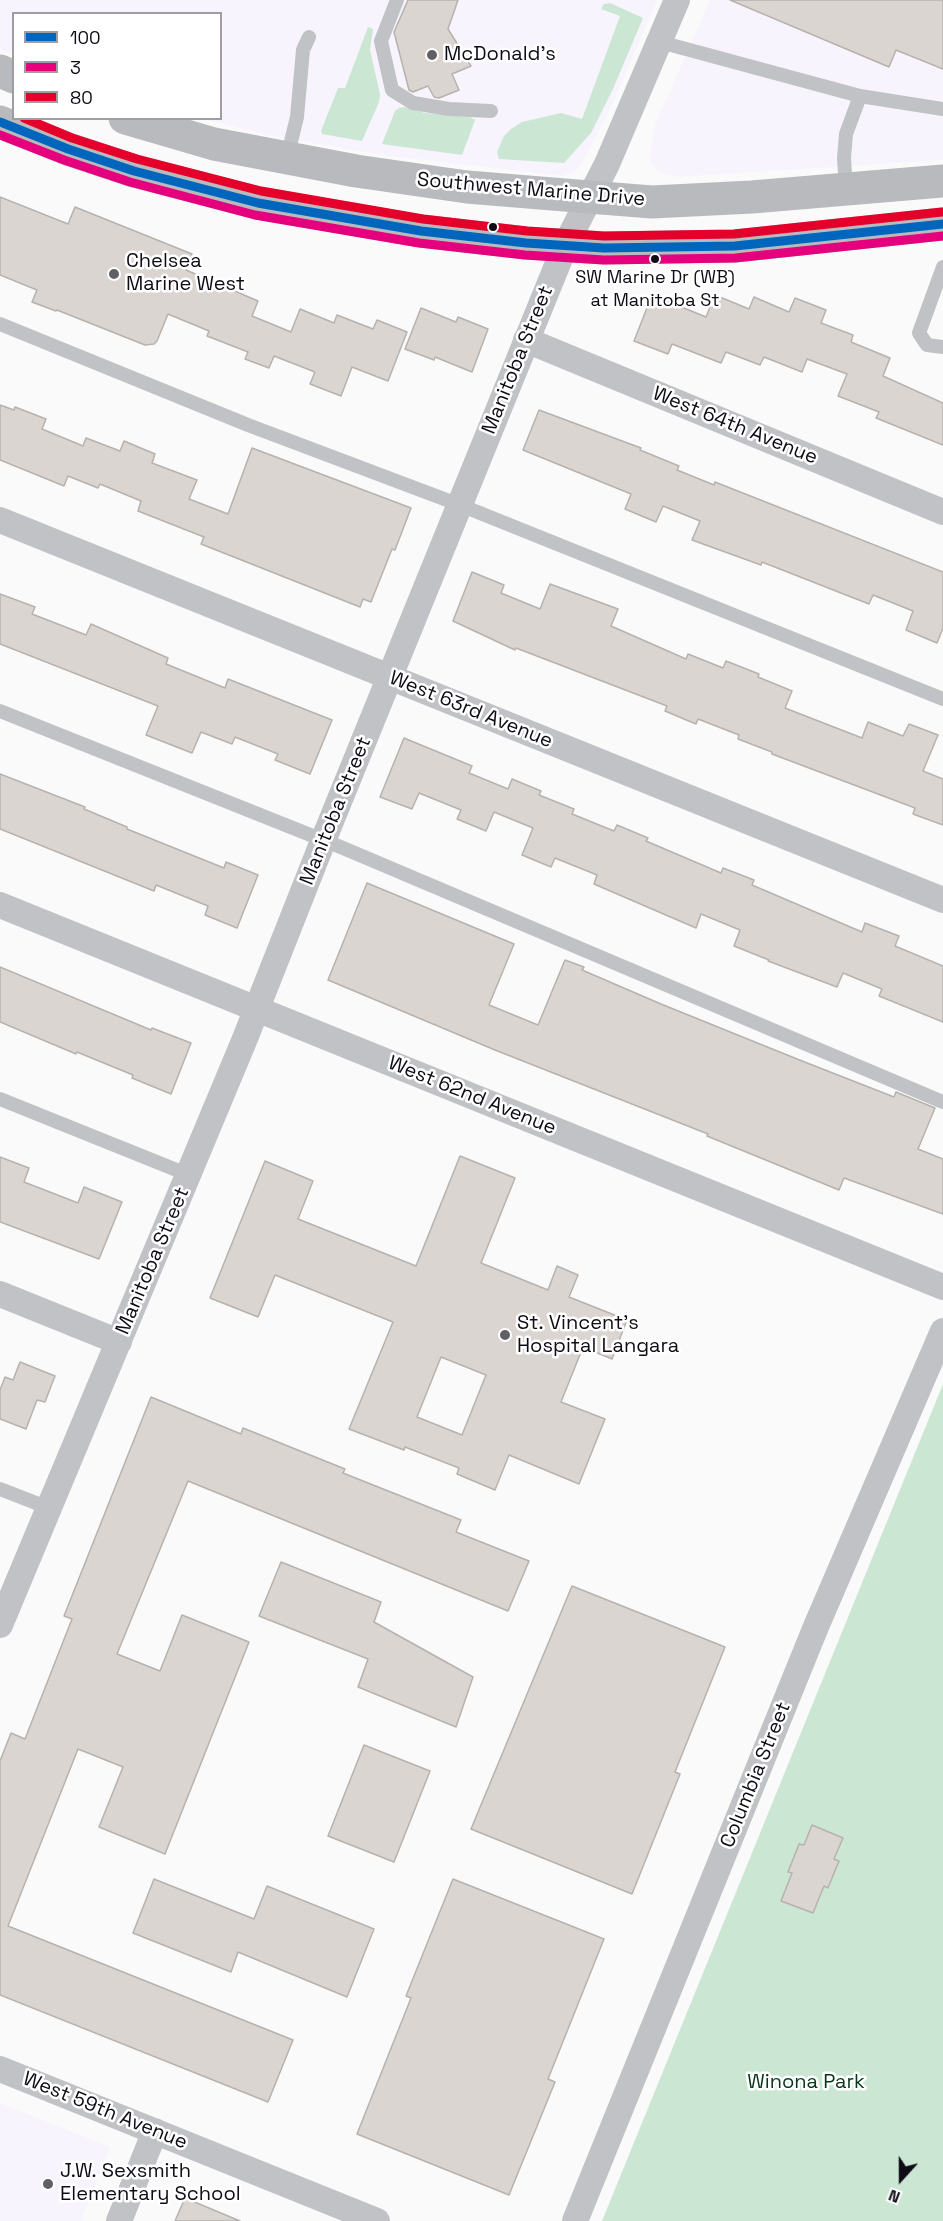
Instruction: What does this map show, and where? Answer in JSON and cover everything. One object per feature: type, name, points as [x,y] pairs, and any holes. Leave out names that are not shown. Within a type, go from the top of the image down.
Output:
[{"type":"main road","name":"Southwest Marine Drive","points":[[133,120],[214,144],[356,171],[467,187],[652,202],[752,197],[943,181]]},
{"type":"main road","points":[[0,122],[68,149],[134,171],[258,203],[421,231],[526,243],[604,248],[735,246],[943,224]]},
{"type":"street","name":"Manitoba Street","points":[[0,1625],[189,1175],[565,246],[608,164],[677,0]]},
{"type":"street","name":"West 64th Avenue","points":[[526,340],[943,512]]},
{"type":"street","name":"West 63rd Avenue","points":[[0,520],[943,900]]},
{"type":"street","name":"West 62nd Avenue","points":[[0,905],[943,1287]]},
{"type":"street","points":[[0,1294],[119,1342]]},
{"type":"street","name":"Columbia Street","points":[[575,2221],[815,1629],[943,1331]]},
{"type":"street","name":"West 59th Avenue","points":[[0,2069],[377,2221]]},
{"type":"street","points":[[120,2221],[155,2131]]},
{"type":"lane","points":[[397,0],[381,41],[392,90],[413,103],[449,109],[491,111]]},
{"type":"lane","points":[[287,158],[297,117],[303,50],[309,37]]},
{"type":"lane","points":[[660,42],[860,96],[943,109]]},
{"type":"lane","points":[[846,190],[844,158],[846,134],[860,96]]},
{"type":"lane","points":[[943,267],[920,333],[927,345],[943,347]]},
{"type":"lane","points":[[0,324],[248,425],[460,505],[943,699]]},
{"type":"lane","points":[[0,711],[323,841],[943,1102]]},
{"type":"lane","points":[[0,1099],[189,1175]]},
{"type":"lane","points":[[0,1489],[49,1508]]},
{"type":"shaded area","points":[[0,0],[657,0],[614,101],[585,158],[577,170],[563,176],[382,155],[267,135],[210,120],[222,120],[222,12],[12,12],[12,55],[0,49]]},
{"type":"shaded area","points":[[710,0],[943,0],[943,160],[676,177],[660,173],[651,162],[650,156],[655,125]]},
{"type":"shaded area","name":"J.W. Sexsmith Elementary School","points":[[0,2103],[110,2147],[81,2221],[0,2221]]},
{"type":"green space","points":[[610,3],[643,18],[613,89],[591,133],[564,163],[499,159],[497,152],[504,136],[522,122],[561,113],[582,119],[620,16],[601,9],[604,4]]},
{"type":"green space","points":[[368,27],[373,29],[370,50],[380,94],[379,102],[362,141],[322,134],[321,131],[338,88],[345,88]]},
{"type":"green space","points":[[405,107],[425,113],[470,117],[475,120],[462,155],[382,144],[395,111]]},
{"type":"green space","name":"Winona Park","points":[[943,1384],[943,2221],[602,2221]]},
{"type":"building","name":"McDonald's","points":[[408,0],[458,0],[448,29],[471,66],[452,74],[459,90],[439,98],[434,97],[428,86],[413,92],[409,90],[394,32]]},
{"type":"building","points":[[730,0],[943,0],[943,69],[896,50],[889,67]]},
{"type":"building","points":[[0,197],[68,224],[75,207],[192,254],[186,270],[258,301],[252,316],[291,332],[300,309],[334,323],[337,315],[373,329],[377,320],[407,332],[388,381],[352,367],[341,396],[310,384],[315,372],[274,356],[269,368],[245,359],[248,352],[207,336],[209,331],[168,314],[157,341],[154,344],[145,345],[32,302],[37,290],[0,275]]},
{"type":"building","points":[[652,295],[706,317],[715,295],[749,309],[754,297],[789,312],[795,298],[826,310],[821,323],[853,335],[851,342],[890,358],[883,376],[943,403],[943,445],[876,418],[879,412],[838,396],[847,374],[807,359],[802,372],[764,357],[760,365],[726,352],[721,363],[672,344],[668,354],[634,341]]},
{"type":"building","points":[[421,308],[456,322],[458,317],[488,329],[472,372],[435,357],[434,360],[405,349]]},
{"type":"building","points":[[0,405],[14,410],[15,407],[46,419],[42,429],[83,446],[86,438],[120,451],[124,441],[155,454],[152,463],[197,480],[189,499],[228,514],[252,448],[411,508],[371,602],[363,599],[360,607],[201,544],[204,537],[138,511],[141,501],[100,484],[98,488],[68,476],[64,486],[0,460]]},
{"type":"building","points":[[539,410],[641,448],[640,450],[679,466],[677,470],[714,485],[715,482],[943,572],[943,628],[937,643],[906,630],[913,611],[873,595],[869,604],[762,562],[761,565],[692,540],[700,521],[663,506],[656,522],[625,509],[631,494],[523,450]]},
{"type":"building","points":[[472,572],[504,585],[501,593],[540,609],[550,584],[618,609],[611,626],[686,659],[688,654],[723,668],[726,661],[759,674],[758,677],[792,691],[785,708],[862,738],[868,722],[903,736],[909,724],[938,735],[923,771],[943,779],[943,825],[913,814],[915,808],[772,754],[772,752],[738,739],[739,735],[698,719],[696,724],[665,711],[667,706],[516,648],[515,650],[453,621]]},
{"type":"building","points":[[0,594],[35,607],[32,614],[86,635],[91,624],[168,658],[166,664],[225,688],[228,679],[332,720],[310,774],[275,760],[278,754],[235,737],[232,744],[201,732],[192,753],[146,735],[158,706],[0,644]]},
{"type":"building","points":[[404,738],[472,766],[469,773],[508,789],[512,779],[541,791],[539,795],[574,809],[572,814],[614,831],[617,825],[648,838],[646,841],[721,873],[723,868],[754,880],[752,885],[862,932],[865,923],[899,936],[895,946],[943,966],[943,1022],[879,996],[882,989],[843,973],[837,987],[734,946],[740,930],[701,914],[696,928],[594,884],[597,875],[555,858],[551,867],[522,855],[533,828],[494,812],[486,831],[457,819],[461,810],[419,793],[412,809],[380,797]]},
{"type":"building","points":[[0,774],[85,807],[84,809],[127,827],[127,829],[224,868],[226,862],[258,875],[237,928],[205,915],[208,906],[156,885],[154,891],[0,829]]},
{"type":"building","points":[[367,883],[514,944],[489,1005],[538,1025],[565,960],[584,967],[582,970],[661,1004],[797,1059],[894,1097],[896,1092],[935,1108],[918,1149],[943,1159],[943,1214],[844,1178],[839,1190],[707,1136],[708,1134],[495,1050],[328,980]]},
{"type":"building","points":[[0,967],[151,1030],[152,1028],[191,1043],[171,1094],[132,1078],[133,1075],[0,1022]]},
{"type":"building","name":"St. Vincent's Hospital Langara","points":[[460,1156],[515,1178],[481,1263],[548,1290],[557,1266],[578,1275],[569,1297],[627,1320],[612,1359],[583,1347],[561,1402],[605,1419],[579,1484],[509,1455],[495,1490],[457,1474],[459,1468],[349,1429],[393,1322],[275,1275],[258,1317],[210,1298],[265,1161],[313,1181],[298,1219],[416,1266]],"holes":[[[441,1357],[486,1375],[462,1435],[417,1417]]]},
{"type":"building","points":[[0,1157],[29,1168],[24,1182],[78,1203],[84,1187],[122,1202],[99,1259],[0,1222]]},
{"type":"building","points":[[20,1362],[55,1376],[45,1402],[37,1400],[26,1429],[0,1419],[0,1390],[5,1377],[13,1380]]},
{"type":"building","points":[[151,1397],[241,1434],[243,1428],[345,1469],[343,1473],[461,1520],[456,1532],[529,1561],[508,1611],[188,1481],[117,1654],[160,1671],[182,1615],[249,1642],[165,1854],[99,1827],[123,1767],[78,1749],[8,1926],[293,2040],[268,2102],[0,1995],[0,1761],[11,1733],[25,1739],[72,1619],[64,1616]]},
{"type":"building","points":[[281,1562],[381,1602],[374,1622],[473,1677],[456,1727],[358,1687],[368,1659],[259,1616]]},
{"type":"building","points":[[572,1586],[725,1647],[675,1772],[680,1774],[632,1894],[471,1829]]},
{"type":"building","points":[[364,1745],[430,1771],[394,1862],[328,1836]]},
{"type":"building","points":[[812,1825],[843,1838],[834,1859],[839,1861],[828,1888],[824,1886],[813,1913],[781,1901],[792,1873],[788,1872],[799,1844],[804,1845]]},
{"type":"building","points":[[154,1879],[254,1919],[267,1886],[374,1929],[347,1997],[238,1952],[231,1972],[133,1933]]},
{"type":"building","points":[[453,1879],[604,1939],[548,2079],[555,2082],[509,2195],[357,2134],[411,1998],[406,1996]]},
{"type":"building","points":[[185,2198],[240,2221],[175,2221]]},
{"type":"transit line","name":"80","points":[[29,120],[72,138],[137,159],[261,191],[423,219],[527,231],[604,236],[734,234],[942,212]]},
{"type":"transit line","name":"100","points":[[0,122],[68,149],[134,171],[258,203],[421,231],[526,243],[604,248],[735,246],[943,224]]},
{"type":"transit line","name":"3","points":[[0,135],[130,182],[255,215],[419,243],[525,255],[604,260],[735,258],[943,236]]},
{"type":"place","name":"McDonald's","points":[[432,55]]},
{"type":"place","name":"SW Marine Dr (WB) at Manitoba St","points":[[655,259]]},
{"type":"place","name":"Chelsea Marine West","points":[[114,274]]},
{"type":"place","name":"St. Vincent's Hospital Langara","points":[[505,1335]]},
{"type":"place","name":"J.W. Sexsmith Elementary School","points":[[48,2184]]}]
